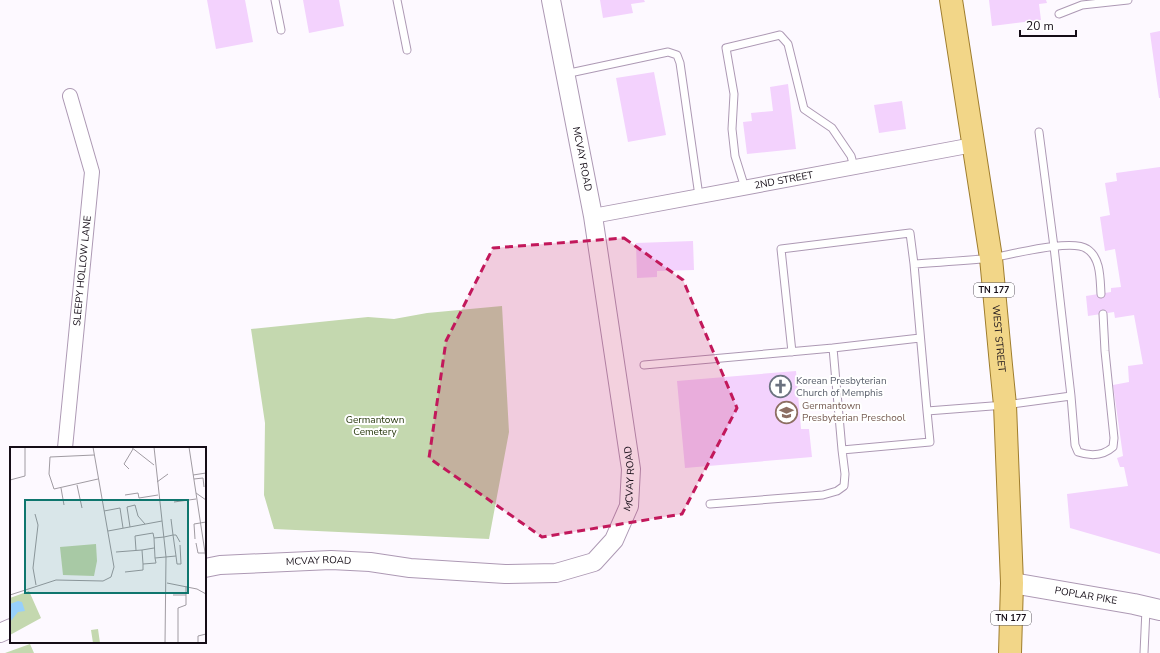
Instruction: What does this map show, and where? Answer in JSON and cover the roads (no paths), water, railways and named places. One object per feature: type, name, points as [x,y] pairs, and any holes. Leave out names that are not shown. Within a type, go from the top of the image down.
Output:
[{"type":"main road","name":"WEST STREET","points":[[951,0],[991,258],[1005,404],[1012,583]]},
{"type":"main road","name":"POPLAR PIKE","points":[[1012,583],[1153,608]]},
{"type":"main road","name":"TN 177","points":[[1010,653],[1012,583]]},
{"type":"street","name":"MCVAY ROAD","points":[[206,568],[220,565],[266,562],[331,560],[370,562],[410,568],[505,574],[556,573],[594,562],[614,540],[629,506],[631,469],[593,216],[550,0]]},
{"type":"street","name":"SLEEPY HOLLOW LANE","points":[[65,447],[92,172],[70,96]]},
{"type":"street","name":"2ND STREET","points":[[593,216],[973,145]]},
{"type":"street","points":[[0,633],[10,628]]},
{"type":"lane","points":[[275,0],[281,30]]},
{"type":"lane","points":[[397,0],[407,50]]},
{"type":"lane","points":[[1059,14],[1082,5],[1128,0]]},
{"type":"lane","points":[[745,188],[735,156],[732,129],[734,94],[726,48],[780,35],[788,44],[804,109],[832,128],[851,156],[854,167]]},
{"type":"lane","points":[[565,74],[668,52],[677,55],[680,63],[699,196]]},
{"type":"lane","points":[[1039,132],[1054,247],[1075,445],[1078,452],[1086,454],[1107,452],[1113,447],[1114,438],[1102,314]]},
{"type":"lane","points":[[792,352],[781,249],[910,233],[930,442],[842,450]]},
{"type":"lane","points":[[914,264],[991,258],[1054,247],[1076,245],[1086,248],[1094,255],[1098,267],[1101,294]]},
{"type":"lane","points":[[644,365],[792,352],[920,338]]},
{"type":"lane","points":[[710,504],[823,495],[837,491],[844,486],[845,474],[832,348]]},
{"type":"lane","points":[[927,411],[1071,396]]},
{"type":"lane","points":[[1144,653],[1153,608]]},
{"type":"place","name":"Korean Presbyterian Church of Memphis","points":[[780,387]]},
{"type":"place","name":"Germantown Presbyterian Preschool","points":[[786,412]]},
{"type":"park label","name":"Germantown Cemetery","points":[[375,426]]}]
